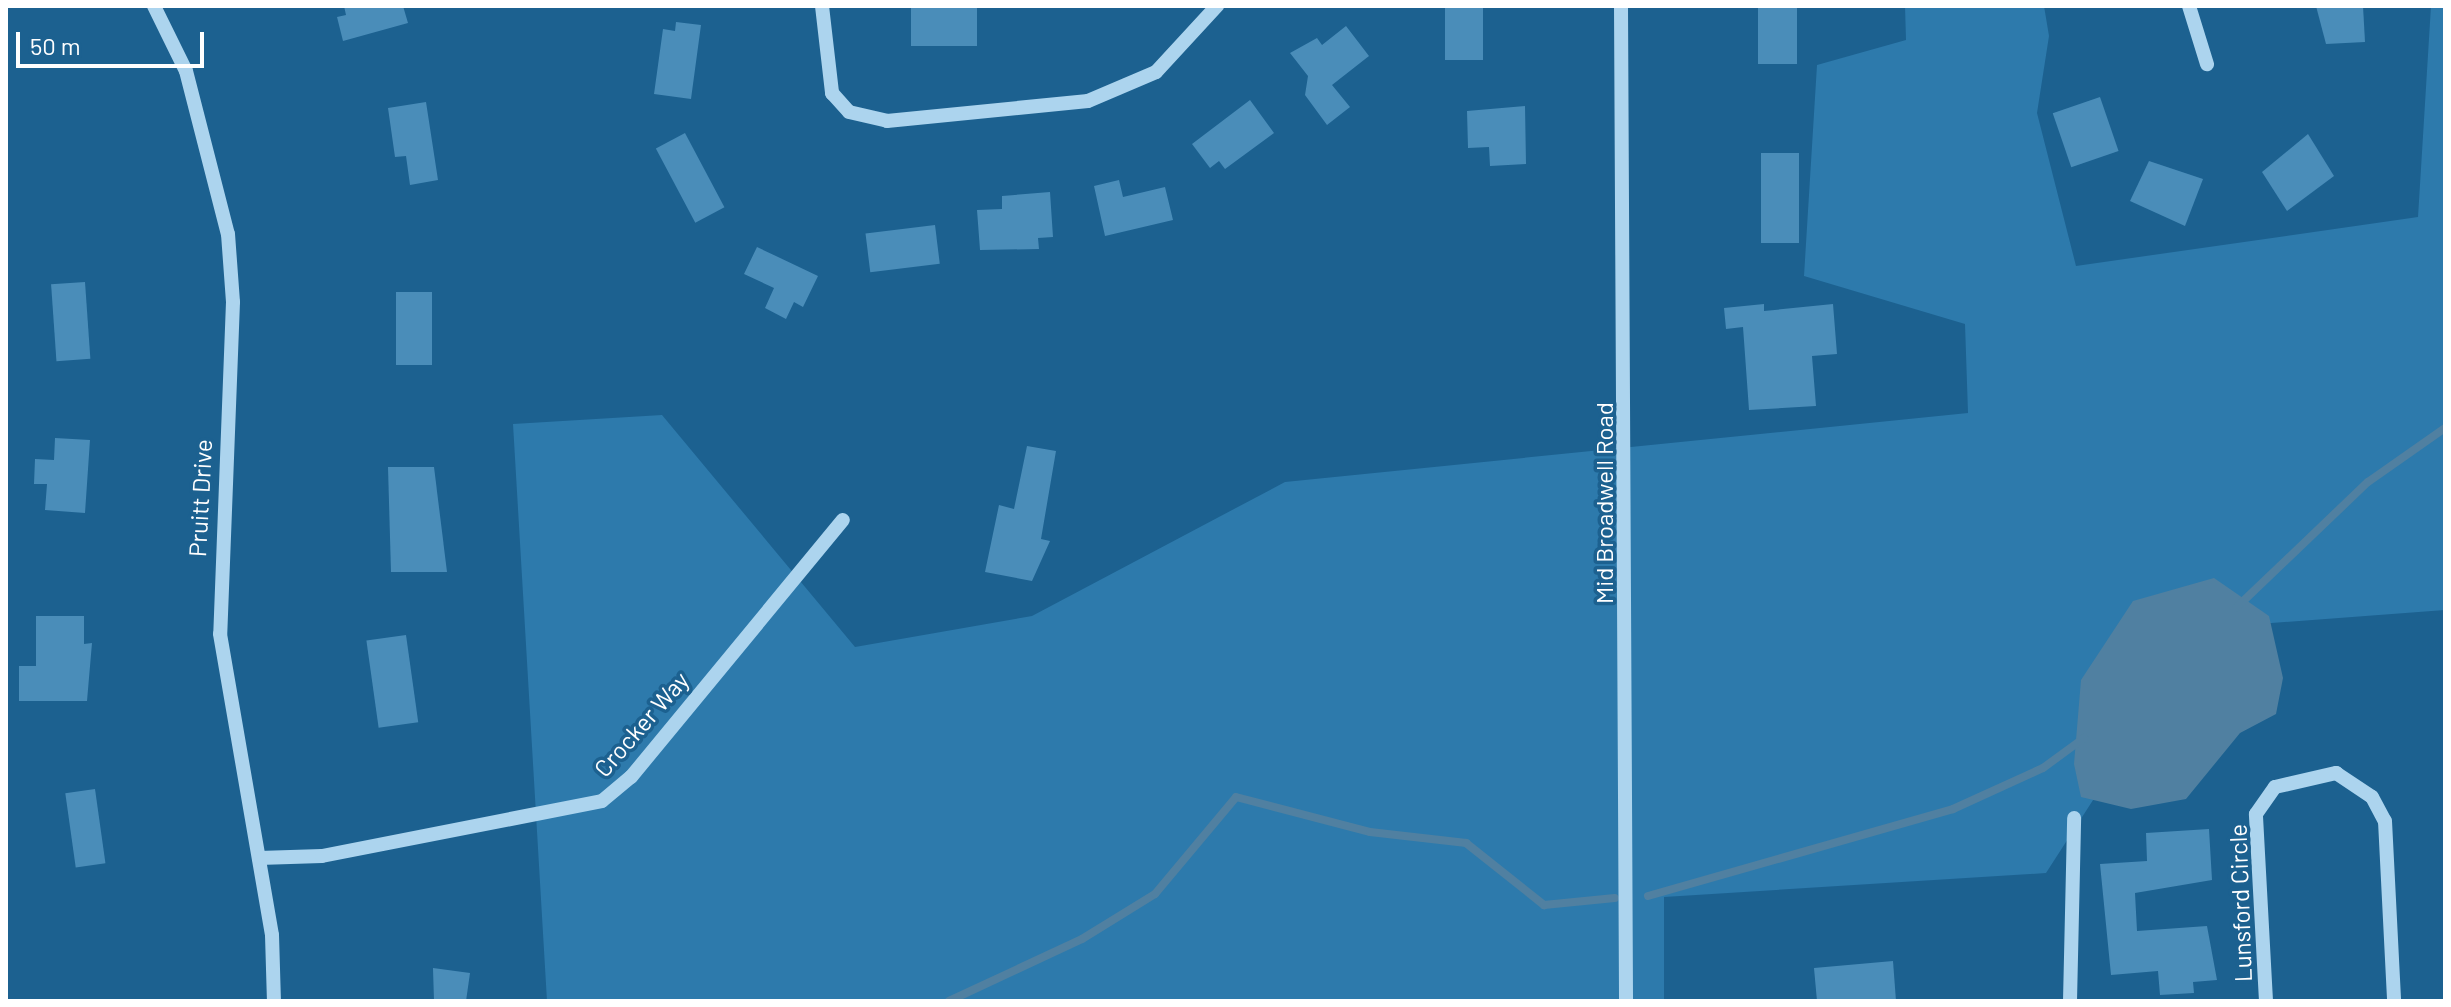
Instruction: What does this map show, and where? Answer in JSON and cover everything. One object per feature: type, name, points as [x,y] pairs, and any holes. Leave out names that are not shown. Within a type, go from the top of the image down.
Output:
[{"type":"street","name":"Pruitt Drive","points":[[154,6],[186,71],[228,234],[233,302],[220,634],[259,858],[274,1001]]},
{"type":"street","points":[[822,6],[832,93],[849,112],[887,121],[1088,101],[1156,72],[1217,6]]},
{"type":"street","name":"Mid Broadwell Road","points":[[1621,6],[1626,1001]]},
{"type":"street","points":[[2189,6],[2207,64]]},
{"type":"street","name":"Crocker Way","points":[[259,858],[322,856],[602,801],[631,777],[843,520]]},
{"type":"street","name":"Lunsford Circle","points":[[2266,1001],[2256,814],[2275,787],[2336,773],[2372,797],[2385,821],[2394,1001]]},
{"type":"street","points":[[2070,1001],[2074,818]]},
{"type":"shaded area","points":[[1905,6],[2044,6],[2049,36],[2037,113],[2076,266],[2418,217],[2431,6],[2445,6],[2445,610],[2204,628],[2046,873],[1664,897],[1664,1001],[547,1001],[513,424],[662,415],[855,647],[1032,616],[1285,482],[1968,413],[1965,324],[1804,276],[1817,65],[1906,40]]},
{"type":"shaded area","points":[[2214,578],[2269,616],[2283,678],[2276,714],[2240,733],[2186,799],[2131,809],[2081,797],[2074,764],[2081,680],[2133,601]]},
{"type":"building","points":[[344,6],[403,6],[408,23],[343,41],[337,17],[346,15]]},
{"type":"building","points":[[911,6],[977,6],[977,46],[911,46]]},
{"type":"building","points":[[1445,6],[1483,6],[1483,60],[1445,60]]},
{"type":"building","points":[[1758,6],[1797,6],[1797,64],[1758,64]]},
{"type":"building","points":[[2316,6],[2363,6],[2365,42],[2326,44]]},
{"type":"building","points":[[676,22],[701,25],[691,99],[654,94],[663,29],[675,31]]},
{"type":"building","points":[[1346,26],[1369,56],[1332,85],[1350,107],[1327,125],[1305,95],[1308,76],[1290,53],[1317,38],[1322,45]]},
{"type":"building","points":[[2100,97],[2119,151],[2071,167],[2053,113]]},
{"type":"building","points":[[1250,100],[1274,133],[1225,169],[1219,161],[1210,168],[1192,144]]},
{"type":"building","points":[[426,102],[438,180],[410,185],[406,156],[395,157],[388,108]]},
{"type":"building","points":[[1525,106],[1526,164],[1490,166],[1489,147],[1468,148],[1467,111]]},
{"type":"building","points":[[685,133],[724,207],[695,223],[656,148]]},
{"type":"building","points":[[2308,134],[2334,176],[2287,211],[2262,172]]},
{"type":"building","points":[[1761,153],[1799,153],[1799,243],[1761,243]]},
{"type":"building","points":[[2149,161],[2203,179],[2185,226],[2130,201]]},
{"type":"building","points":[[1119,180],[1123,197],[1165,187],[1173,220],[1105,236],[1094,186]]},
{"type":"building","points":[[1050,192],[1053,237],[1038,238],[1039,249],[980,250],[977,210],[1002,209],[1002,196]]},
{"type":"building","points":[[935,225],[940,264],[870,272],[866,234]]},
{"type":"building","points":[[757,247],[818,276],[803,307],[794,302],[786,319],[765,308],[774,288],[744,274]]},
{"type":"building","points":[[85,282],[90,359],[56,361],[51,284]]},
{"type":"building","points":[[396,292],[432,292],[432,365],[396,365]]},
{"type":"building","points":[[1764,304],[1764,311],[1833,304],[1837,354],[1812,356],[1816,406],[1749,410],[1743,327],[1726,329],[1724,308]]},
{"type":"building","points":[[55,438],[90,440],[85,513],[45,510],[47,484],[34,484],[35,459],[54,460]]},
{"type":"building","points":[[1027,446],[1056,451],[1041,539],[1050,541],[1032,581],[985,572],[999,505],[1014,509]]},
{"type":"building","points":[[388,467],[434,467],[447,572],[391,572]]},
{"type":"building","points":[[36,616],[84,616],[84,644],[92,643],[87,701],[19,701],[19,666],[36,666]]},
{"type":"building","points":[[406,635],[418,722],[379,728],[366,641]]},
{"type":"building","points":[[95,789],[105,863],[76,867],[65,793]]},
{"type":"building","points":[[2209,829],[2212,880],[2135,893],[2137,931],[2207,926],[2217,980],[2193,982],[2194,993],[2160,995],[2158,971],[2111,975],[2100,864],[2147,861],[2146,833]]},
{"type":"building","points":[[1893,961],[1896,1001],[1817,1001],[1814,968]]},
{"type":"building","points":[[433,968],[470,973],[466,1001],[434,1001]]},
{"type":"waterway","points":[[2237,607],[2368,482],[2445,428]]},
{"type":"waterway","points":[[1648,896],[1953,809],[2043,768],[2084,738]]},
{"type":"waterway","points":[[949,1001],[1082,939],[1155,894],[1236,797],[1370,832],[1466,843],[1544,905],[1615,898]]}]
